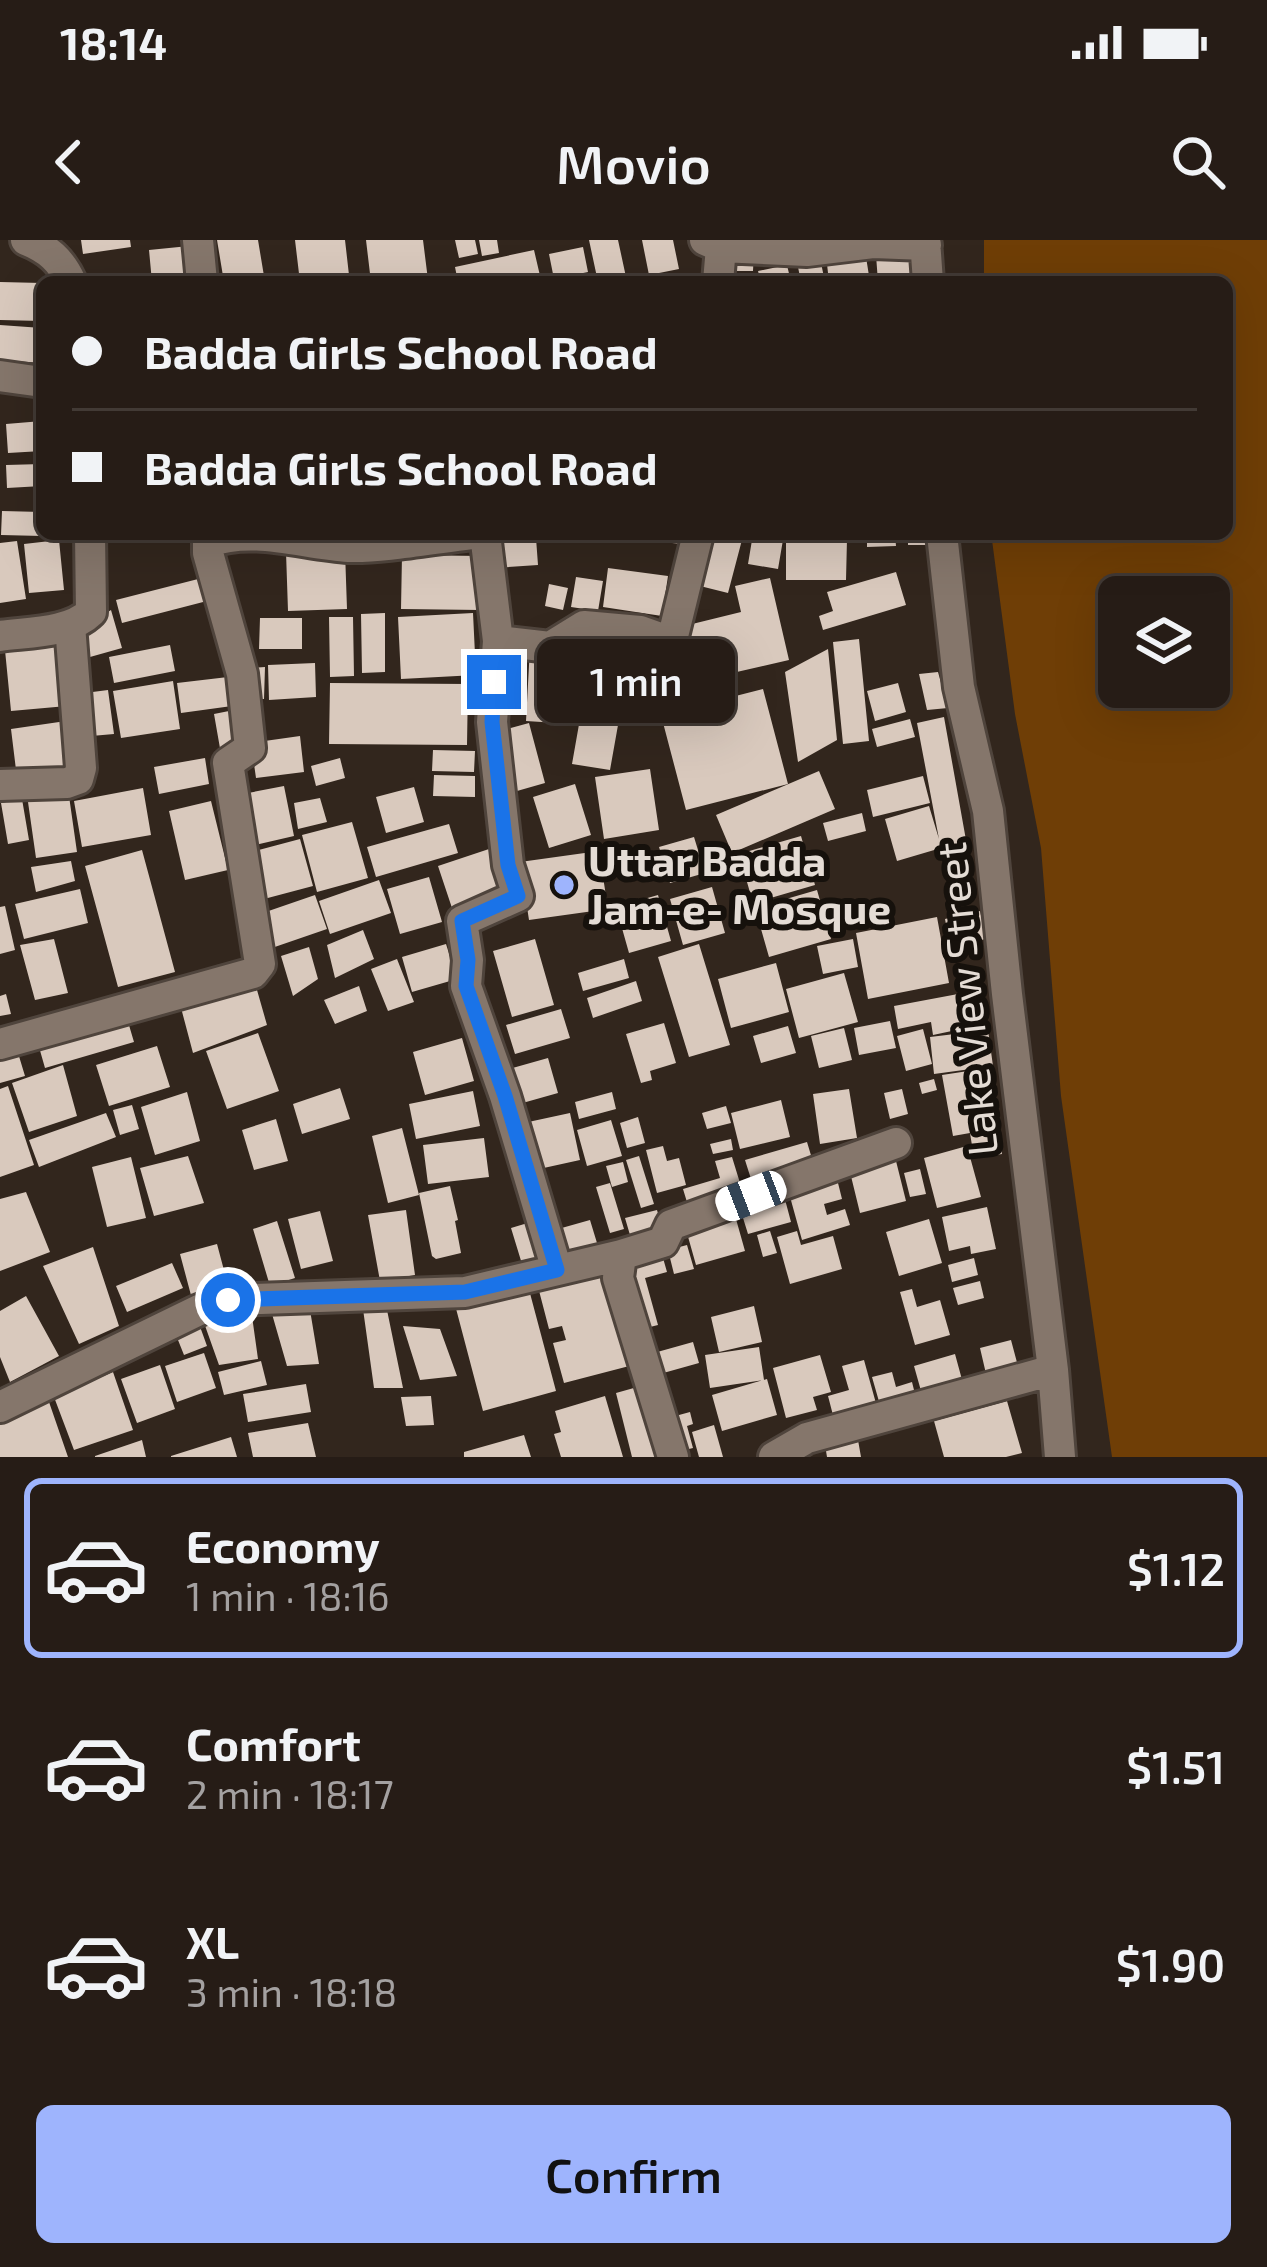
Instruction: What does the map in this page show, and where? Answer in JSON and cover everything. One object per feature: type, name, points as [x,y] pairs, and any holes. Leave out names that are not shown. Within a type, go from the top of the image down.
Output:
[{"type":"street","points":[[26,240],[43,247],[68,276]]},
{"type":"street","points":[[198,240],[201,276]]},
{"type":"street","points":[[717,276],[713,243],[808,250],[926,242],[928,276]]},
{"type":"street","points":[[0,376],[36,381]]},
{"type":"street","points":[[0,636],[85,619],[91,612],[90,540]]},
{"type":"street","points":[[0,1044],[253,973],[260,964],[228,763],[250,748],[242,674],[208,553],[208,542],[213,540]]},
{"type":"street","points":[[307,540],[351,547],[416,540]]},
{"type":"street","points":[[486,540],[497,641],[492,722],[508,865],[518,896],[462,921],[466,986],[557,1270]]},
{"type":"street","points":[[497,641],[550,647],[584,626],[640,631],[668,641],[697,540]]},
{"type":"street","name":"Lake View Street","points":[[943,540],[959,687],[988,811],[1060,1457]]},
{"type":"street","points":[[0,785],[67,783],[78,778],[70,625]]},
{"type":"street","points":[[0,1407],[228,1300],[465,1292],[663,1242],[671,1226],[896,1142]]},
{"type":"street","points":[[621,1255],[618,1278],[673,1457]]},
{"type":"street","points":[[774,1457],[806,1438],[1053,1370]]},
{"type":"shaded area","points":[[984,240],[1267,240],[1267,1457],[1112,1457],[1061,1096],[1041,848],[1015,714],[992,540],[1233,540],[1233,276],[984,276]]},
{"type":"building","points":[[81,240],[130,240],[131,247],[83,254]]},
{"type":"building","points":[[217,240],[258,240],[264,276],[223,276]]},
{"type":"building","points":[[295,240],[345,240],[349,275],[299,276]]},
{"type":"building","points":[[366,240],[423,240],[428,276],[370,276]]},
{"type":"building","points":[[455,240],[475,240],[478,254],[459,258]]},
{"type":"building","points":[[479,240],[497,240],[499,253],[482,256]]},
{"type":"building","points":[[589,240],[618,240],[626,276],[597,276]]},
{"type":"building","points":[[642,240],[673,240],[679,269],[649,275]]},
{"type":"building","points":[[189,246],[192,276],[151,276],[149,250]]},
{"type":"building","points":[[583,247],[588,272],[553,276],[549,254]]},
{"type":"building","points":[[534,250],[540,276],[457,276],[455,267]]},
{"type":"building","points":[[913,251],[915,276],[878,276],[876,255]]},
{"type":"building","points":[[724,252],[754,252],[753,271],[725,271]]},
{"type":"building","points":[[866,257],[869,276],[828,276],[827,264]]},
{"type":"building","points":[[821,263],[824,276],[800,276],[798,267]]},
{"type":"building","points":[[787,265],[790,276],[759,276],[758,271]]},
{"type":"building","points":[[0,282],[36,283],[36,321],[0,320]]},
{"type":"building","points":[[0,325],[36,328],[36,363],[0,360]]},
{"type":"building","points":[[36,422],[36,451],[8,453],[6,424]]},
{"type":"building","points":[[36,464],[36,486],[7,488],[6,465]]},
{"type":"building","points":[[2,511],[36,512],[36,536],[1,535]]},
{"type":"building","points":[[59,540],[64,590],[29,593],[24,544]]},
{"type":"building","points":[[536,540],[538,565],[495,568],[493,542]]},
{"type":"building","points":[[699,540],[742,540],[728,593],[688,583]]},
{"type":"building","points":[[752,540],[783,540],[778,569],[748,564]]},
{"type":"building","points":[[786,540],[847,540],[846,580],[786,580]]},
{"type":"building","points":[[867,540],[896,540],[896,546],[867,547]]},
{"type":"building","points":[[908,540],[932,540],[932,545],[908,545]]},
{"type":"building","points":[[17,541],[26,599],[0,603],[0,543]]},
{"type":"building","points":[[345,551],[347,609],[288,611],[286,552]]},
{"type":"building","points":[[402,555],[482,556],[481,610],[401,609]]},
{"type":"building","points":[[608,568],[668,576],[662,616],[603,607]]},
{"type":"building","points":[[896,572],[906,605],[823,630],[819,616],[833,611],[827,592]]},
{"type":"building","points":[[576,577],[603,581],[598,611],[571,607]]},
{"type":"building","points":[[202,578],[207,601],[122,623],[116,600]]},
{"type":"building","points":[[770,578],[789,660],[693,682],[680,627],[741,612],[735,586]]},
{"type":"building","points":[[549,584],[568,588],[563,610],[545,606]]},
{"type":"building","points":[[111,610],[122,648],[90,657],[82,628]]},
{"type":"building","points":[[385,613],[385,672],[362,673],[361,614]]},
{"type":"building","points":[[473,613],[476,675],[401,679],[398,617]]},
{"type":"building","points":[[329,617],[353,617],[354,676],[330,677]]},
{"type":"building","points":[[260,618],[302,618],[302,649],[259,649]]},
{"type":"building","points":[[61,634],[67,706],[11,711],[4,640]]},
{"type":"building","points":[[859,639],[869,741],[843,744],[833,642]]},
{"type":"building","points":[[170,645],[175,671],[114,683],[109,657]]},
{"type":"building","points":[[530,647],[562,650],[557,723],[526,721]]},
{"type":"building","points":[[828,649],[837,740],[798,762],[785,672]]},
{"type":"building","points":[[590,662],[628,669],[610,770],[572,764]]},
{"type":"building","points":[[315,663],[316,697],[269,700],[268,665]]},
{"type":"building","points":[[265,667],[264,699],[250,699],[248,668]]},
{"type":"building","points":[[938,672],[948,708],[927,710],[919,674]]},
{"type":"building","points":[[228,677],[232,706],[181,713],[177,683]]},
{"type":"building","points":[[173,681],[180,729],[121,738],[113,691]]},
{"type":"building","points":[[330,683],[468,684],[467,745],[329,744]]},
{"type":"building","points":[[898,683],[906,712],[875,721],[867,691]]},
{"type":"building","points":[[763,689],[788,784],[686,810],[661,715]]},
{"type":"building","points":[[108,690],[114,734],[80,737],[77,694]]},
{"type":"building","points":[[234,710],[242,750],[221,754],[214,714]]},
{"type":"building","points":[[944,717],[976,896],[951,901],[941,848],[897,861],[885,819],[929,806],[939,839],[917,723]]},
{"type":"building","points":[[910,719],[915,737],[877,747],[872,729]]},
{"type":"building","points":[[66,721],[72,771],[17,778],[11,729]]},
{"type":"building","points":[[529,723],[545,783],[517,791],[500,731]]},
{"type":"building","points":[[300,736],[304,772],[256,778],[251,743]]},
{"type":"building","points":[[433,750],[475,751],[474,772],[432,771]]},
{"type":"building","points":[[205,758],[209,784],[159,794],[154,767]]},
{"type":"building","points":[[340,758],[345,778],[316,786],[311,766]]},
{"type":"building","points":[[650,769],[659,830],[604,839],[595,777]]},
{"type":"building","points":[[819,771],[835,809],[732,853],[716,815]]},
{"type":"building","points":[[434,775],[475,776],[475,797],[433,796]]},
{"type":"building","points":[[923,776],[930,803],[873,817],[867,790]]},
{"type":"building","points":[[575,784],[591,835],[549,848],[533,797]]},
{"type":"building","points":[[284,786],[294,836],[246,847],[238,795]]},
{"type":"building","points":[[414,787],[424,822],[386,833],[376,797]]},
{"type":"building","points":[[143,788],[151,835],[82,847],[74,801]]},
{"type":"building","points":[[69,796],[77,852],[36,858],[28,802]]},
{"type":"building","points":[[320,798],[327,822],[298,829],[294,803]]},
{"type":"building","points":[[22,799],[29,840],[8,844],[1,803]]},
{"type":"building","points":[[211,801],[228,870],[185,880],[169,811]]},
{"type":"building","points":[[862,813],[866,831],[828,841],[823,823]]},
{"type":"building","points":[[352,822],[368,878],[317,892],[302,835]]},
{"type":"building","points":[[449,824],[458,853],[376,877],[367,847]]},
{"type":"building","points":[[801,836],[815,885],[753,903],[739,854]]},
{"type":"building","points":[[694,837],[705,873],[670,883],[659,847]]},
{"type":"building","points":[[300,839],[313,886],[264,899],[251,852]]},
{"type":"building","points":[[492,848],[506,890],[452,908],[438,866]]},
{"type":"building","points":[[142,850],[175,972],[118,987],[85,866]]},
{"type":"building","name":"Uttar Badda Jam-e- Mosque","points":[[599,851],[608,909],[529,920],[520,862]]},
{"type":"building","points":[[71,861],[75,881],[36,892],[31,867]]},
{"type":"building","points":[[429,877],[442,922],[400,934],[387,889]]},
{"type":"building","points":[[379,880],[391,913],[330,934],[319,901]]},
{"type":"building","points":[[712,887],[725,933],[683,945],[670,899]]},
{"type":"building","points":[[80,889],[88,923],[24,939],[15,904]]},
{"type":"building","points":[[817,890],[831,939],[769,957],[755,908]]},
{"type":"building","points":[[315,895],[327,929],[266,950],[254,916]]},
{"type":"building","points":[[658,895],[671,941],[629,953],[616,907]]},
{"type":"building","points":[[5,906],[15,950],[0,954],[0,907]]},
{"type":"building","points":[[980,911],[986,939],[950,946],[945,919]]},
{"type":"building","points":[[937,917],[949,983],[868,999],[856,933]]},
{"type":"building","points":[[363,930],[374,959],[335,978],[327,945]]},
{"type":"building","points":[[54,939],[68,993],[35,1000],[20,945]]},
{"type":"building","points":[[535,939],[554,1005],[512,1017],[493,951]]},
{"type":"building","points":[[853,939],[858,967],[823,974],[817,946]]},
{"type":"building","points":[[446,944],[457,979],[412,992],[402,957]]},
{"type":"building","points":[[699,944],[730,1045],[689,1057],[658,957]]},
{"type":"building","points":[[309,947],[318,979],[293,996],[281,956]]},
{"type":"building","points":[[397,959],[414,1002],[388,1011],[371,969]]},
{"type":"building","points":[[624,959],[629,978],[583,991],[578,973]]},
{"type":"building","points":[[776,963],[789,1012],[731,1028],[718,979]]},
{"type":"building","points":[[844,973],[858,1022],[799,1038],[786,989]]},
{"type":"building","points":[[636,981],[642,1001],[593,1018],[587,998]]},
{"type":"building","points":[[255,983],[267,1025],[193,1053],[180,1004]]},
{"type":"building","points":[[359,986],[367,1011],[335,1024],[324,1000]]},
{"type":"building","points":[[974,991],[980,1025],[933,1035],[931,1022],[898,1029],[894,1006]]},
{"type":"building","points":[[6,994],[11,1014],[0,1016],[0,996]]},
{"type":"building","points":[[561,1009],[570,1038],[515,1054],[506,1025]]},
{"type":"building","points":[[126,1015],[134,1042],[45,1068],[37,1040]]},
{"type":"building","points":[[890,1021],[896,1048],[859,1055],[854,1028]]},
{"type":"building","points":[[664,1023],[676,1063],[650,1071],[652,1080],[641,1083],[626,1034]]},
{"type":"building","points":[[788,1026],[796,1053],[761,1063],[753,1036]]},
{"type":"building","points":[[844,1028],[852,1060],[819,1068],[811,1036]]},
{"type":"building","points":[[923,1029],[932,1064],[906,1071],[897,1036]]},
{"type":"building","points":[[988,1030],[993,1066],[934,1074],[930,1037]]},
{"type":"building","points":[[258,1033],[279,1091],[227,1109],[206,1051]]},
{"type":"building","points":[[462,1038],[474,1081],[425,1095],[413,1052]]},
{"type":"building","points":[[15,1043],[25,1076],[0,1083],[0,1047]]},
{"type":"building","points":[[157,1046],[170,1087],[109,1106],[96,1065]]},
{"type":"building","points":[[548,1058],[558,1093],[519,1104],[509,1069]]},
{"type":"building","points":[[63,1065],[77,1116],[29,1132],[12,1083]]},
{"type":"building","points":[[988,1068],[1002,1154],[974,1158],[970,1133],[953,1136],[942,1075]]},
{"type":"building","points":[[934,1079],[937,1090],[922,1094],[919,1083]]},
{"type":"building","points":[[8,1086],[34,1165],[0,1177],[0,1089]]},
{"type":"building","points":[[340,1088],[350,1119],[302,1134],[293,1104]]},
{"type":"building","points":[[849,1089],[857,1138],[820,1144],[813,1094]]},
{"type":"building","points":[[902,1089],[908,1114],[890,1119],[884,1093]]},
{"type":"building","points":[[473,1091],[480,1126],[416,1139],[409,1104]]},
{"type":"building","points":[[187,1092],[200,1141],[155,1155],[141,1107]]},
{"type":"building","points":[[612,1092],[616,1109],[579,1119],[575,1102]]},
{"type":"building","points":[[781,1100],[790,1137],[740,1149],[731,1113]]},
{"type":"building","points":[[132,1105],[139,1129],[120,1135],[113,1110]]},
{"type":"building","points":[[726,1106],[731,1123],[707,1129],[702,1113]]},
{"type":"building","points":[[106,1113],[116,1137],[39,1167],[29,1140]]},
{"type":"building","points":[[570,1113],[580,1160],[530,1171],[519,1124]]},
{"type":"building","points":[[638,1117],[645,1143],[627,1148],[620,1123]]},
{"type":"building","points":[[276,1119],[288,1161],[254,1170],[242,1130]]},
{"type":"building","points":[[611,1120],[622,1156],[587,1166],[577,1130]]},
{"type":"building","points":[[402,1128],[419,1195],[388,1203],[372,1136]]},
{"type":"building","points":[[484,1138],[489,1177],[428,1184],[423,1145]]},
{"type":"building","points":[[731,1139],[733,1150],[713,1154],[710,1144]]},
{"type":"building","points":[[807,1142],[813,1162],[751,1179],[745,1160]]},
{"type":"building","points":[[663,1146],[667,1161],[679,1158],[686,1185],[657,1193],[646,1150]]},
{"type":"building","points":[[967,1146],[981,1197],[937,1208],[924,1158]]},
{"type":"building","points":[[188,1156],[204,1203],[154,1216],[140,1168]]},
{"type":"building","points":[[639,1156],[654,1204],[641,1208],[626,1160]]},
{"type":"building","points":[[131,1157],[146,1218],[107,1227],[92,1167]]},
{"type":"building","points":[[732,1157],[744,1196],[690,1212],[683,1189],[720,1178],[715,1161]]},
{"type":"building","points":[[895,1157],[906,1201],[860,1213],[849,1168]]},
{"type":"building","points":[[623,1162],[628,1182],[612,1187],[606,1166]]},
{"type":"building","points":[[920,1169],[926,1194],[910,1197],[904,1173]]},
{"type":"building","points":[[835,1171],[842,1199],[824,1204],[827,1215],[845,1209],[850,1225],[802,1240],[787,1186]]},
{"type":"building","points":[[610,1183],[624,1229],[610,1233],[596,1187]]},
{"type":"building","points":[[450,1186],[461,1253],[436,1259],[419,1193]]},
{"type":"building","points":[[26,1192],[50,1252],[0,1271],[0,1199]]},
{"type":"building","points":[[783,1192],[791,1222],[748,1234],[739,1205]]},
{"type":"building","points":[[987,1207],[996,1249],[971,1254],[970,1246],[949,1251],[942,1217]]},
{"type":"building","points":[[406,1210],[415,1275],[380,1281],[368,1215]]},
{"type":"building","points":[[657,1210],[662,1227],[630,1235],[625,1218]]},
{"type":"building","points":[[320,1211],[333,1261],[301,1269],[288,1219]]},
{"type":"building","points":[[734,1212],[745,1251],[696,1265],[685,1226]]},
{"type":"building","points":[[541,1219],[552,1255],[522,1264],[511,1228]]},
{"type":"building","points":[[929,1219],[942,1263],[899,1276],[886,1232]]},
{"type":"building","points":[[590,1220],[597,1243],[558,1254],[551,1231]]},
{"type":"building","points":[[277,1221],[295,1278],[270,1286],[253,1229]]},
{"type":"building","points":[[770,1231],[777,1253],[763,1257],[757,1235]]},
{"type":"building","points":[[797,1231],[801,1245],[833,1236],[842,1269],[790,1284],[777,1237]]},
{"type":"building","points":[[217,1244],[229,1289],[192,1299],[180,1254]]},
{"type":"building","points":[[687,1245],[694,1269],[674,1274],[668,1250]]},
{"type":"building","points":[[93,1247],[119,1326],[79,1344],[43,1266]]},
{"type":"building","points":[[661,1251],[667,1272],[645,1278],[658,1325],[642,1329],[623,1262]]},
{"type":"building","points":[[974,1258],[978,1275],[952,1282],[948,1265]]},
{"type":"building","points":[[172,1263],[183,1288],[127,1312],[116,1286]]},
{"type":"building","points":[[610,1263],[637,1364],[564,1383],[553,1343],[566,1340],[562,1326],[549,1329],[537,1283]]},
{"type":"building","points":[[980,1281],[984,1298],[958,1305],[953,1288]]},
{"type":"building","points":[[527,1282],[556,1391],[483,1411],[454,1301]]},
{"type":"building","points":[[912,1289],[917,1307],[940,1300],[950,1335],[915,1345],[900,1292]]},
{"type":"building","points":[[26,1296],[59,1356],[10,1382],[0,1357],[0,1311]]},
{"type":"building","points":[[754,1306],[762,1342],[719,1352],[711,1317]]},
{"type":"building","points":[[270,1307],[310,1310],[319,1364],[287,1366]]},
{"type":"building","points":[[363,1309],[387,1310],[403,1388],[374,1388]]},
{"type":"building","points":[[252,1316],[258,1359],[219,1365],[203,1320]]},
{"type":"building","points":[[198,1321],[207,1346],[184,1355],[174,1330]]},
{"type":"building","points":[[403,1326],[440,1329],[457,1376],[420,1380]]},
{"type":"building","points":[[1011,1340],[1019,1370],[987,1378],[980,1348]]},
{"type":"building","points":[[693,1342],[699,1363],[649,1377],[643,1356]]},
{"type":"building","points":[[759,1347],[764,1380],[710,1388],[705,1355]]},
{"type":"building","points":[[204,1353],[216,1388],[177,1402],[165,1366]]},
{"type":"building","points":[[955,1354],[964,1387],[923,1398],[914,1366]]},
{"type":"building","points":[[820,1355],[831,1392],[813,1397],[817,1410],[786,1418],[773,1368]]},
{"type":"building","points":[[864,1360],[877,1407],[834,1419],[828,1396],[849,1390],[842,1366]]},
{"type":"building","points":[[261,1361],[267,1385],[224,1395],[218,1372]]},
{"type":"building","points":[[160,1365],[175,1409],[137,1423],[121,1379]]},
{"type":"building","points":[[113,1372],[133,1430],[74,1450],[54,1397]]},
{"type":"building","points":[[892,1372],[896,1387],[912,1382],[917,1402],[882,1412],[872,1377]]},
{"type":"building","points":[[767,1379],[777,1415],[722,1431],[712,1395]]},
{"type":"building","points":[[306,1384],[311,1412],[248,1422],[243,1394]]},
{"type":"building","points":[[648,1384],[666,1457],[632,1457],[616,1393]]},
{"type":"building","points":[[431,1396],[434,1425],[406,1426],[401,1397]]},
{"type":"building","points":[[605,1396],[623,1457],[561,1457],[554,1434],[561,1432],[555,1411]]},
{"type":"building","points":[[1007,1401],[1022,1453],[944,1457],[934,1421]]},
{"type":"building","points":[[49,1402],[68,1457],[0,1457],[0,1419]]},
{"type":"building","points":[[690,1412],[693,1424],[687,1426],[693,1448],[677,1452],[668,1418]]},
{"type":"building","points":[[308,1423],[316,1457],[253,1457],[248,1433]]},
{"type":"building","points":[[714,1425],[723,1457],[699,1457],[692,1432]]},
{"type":"building","points":[[524,1435],[531,1457],[464,1457],[464,1452]]},
{"type":"building","points":[[231,1437],[237,1457],[171,1457],[171,1456]]},
{"type":"building","points":[[142,1440],[146,1457],[95,1457],[95,1456]]},
{"type":"building","points":[[858,1440],[861,1457],[827,1457],[825,1445]]},
{"type":"place","name":"Uttar Badda Jam-e- Mosque","points":[[564,885]]},
{"type":"route","points":[[228,1300],[465,1292],[557,1270],[466,986],[462,921],[518,896],[508,865],[492,722],[494,682]]}]
